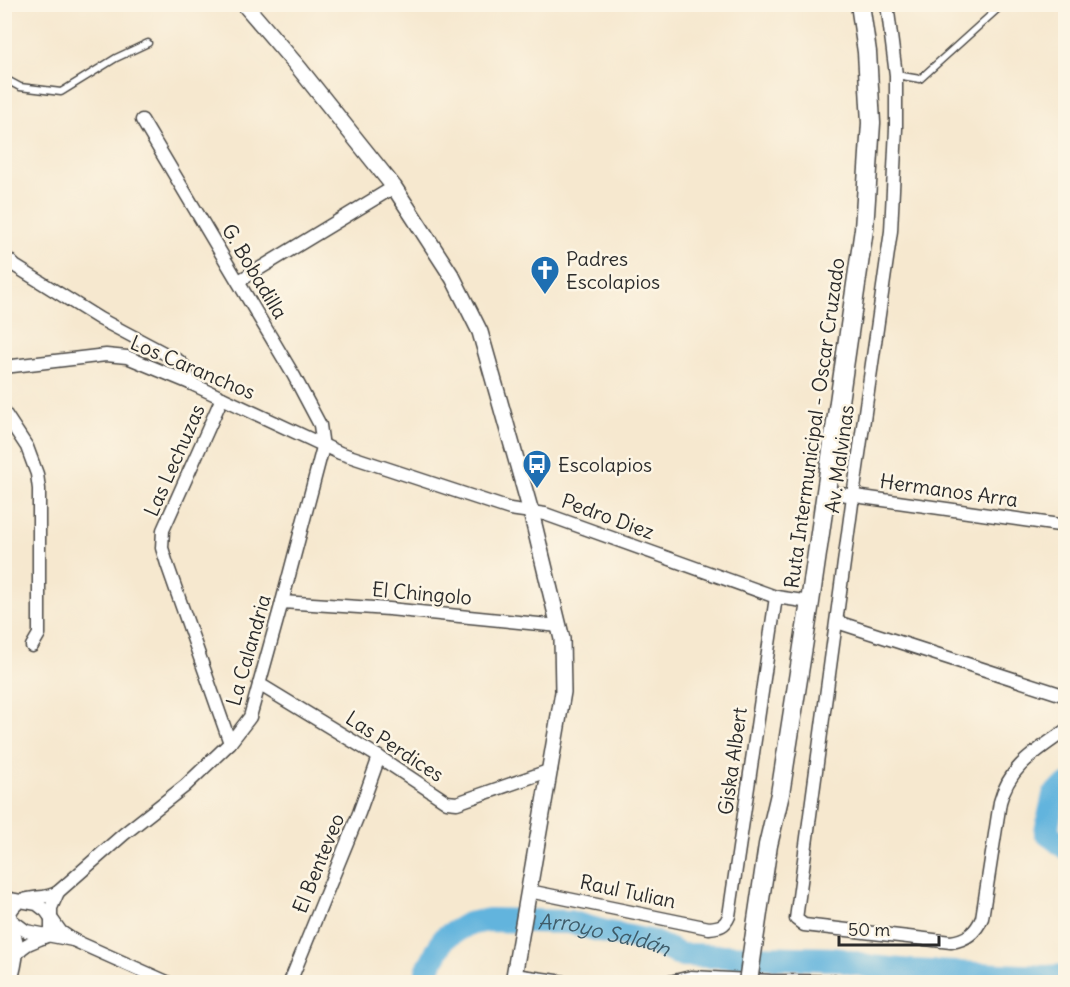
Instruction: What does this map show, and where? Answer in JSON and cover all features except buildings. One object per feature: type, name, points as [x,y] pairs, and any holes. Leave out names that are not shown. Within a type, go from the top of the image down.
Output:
[{"type":"main road","name":"Ruta Intermunicipal - Oscar Cruzado","points":[[740,981],[754,940],[768,845],[780,794],[858,217],[862,134],[859,50],[853,4]]},
{"type":"main road","name":"Ruta Intermunicipal - Oscar Cruzado","points":[[806,602],[827,492],[864,229],[869,166],[870,91],[860,4]]},
{"type":"street","points":[[244,4],[299,68],[394,187],[453,278],[480,332],[531,512],[559,626],[563,652],[563,692],[513,979],[564,982]]},
{"type":"street","name":"Av. Malvinas","points":[[887,4],[896,75],[896,139],[891,231],[796,919],[804,925],[951,942],[970,935],[978,928],[982,918],[1000,802],[1005,785],[1026,759],[1065,730]]},
{"type":"street","name":"G. Bobadilla","points":[[142,120],[294,376],[315,415],[322,435],[323,447]]},
{"type":"street","points":[[239,281],[394,187]]},
{"type":"street","points":[[4,255],[15,266],[100,319],[179,361],[184,366],[190,383]]},
{"type":"street","name":"Los Caranchos","points":[[4,367],[116,355],[127,357],[190,383],[323,447]]},
{"type":"street","name":"Las Lechuzas","points":[[222,398],[162,539],[167,564],[230,742]]},
{"type":"street","points":[[4,412],[34,462],[39,489],[39,634],[32,646]]},
{"type":"street","name":"Pedro Diez","points":[[323,447],[510,509],[544,514],[776,597],[806,602]]},
{"type":"street","name":"La Calandria","points":[[48,935],[51,929],[50,915],[58,892],[124,834],[185,786],[230,742],[250,717],[323,447]]},
{"type":"street","name":"Hermanos Arra","points":[[827,492],[1065,526]]},
{"type":"street","name":"Giska Albert","points":[[720,927],[726,924],[729,916],[776,597]]},
{"type":"street","name":"El Chingolo","points":[[282,602],[389,609],[559,626]]},
{"type":"street","points":[[837,622],[1065,696]]},
{"type":"street","name":"Las Perdices","points":[[259,684],[379,757],[447,802],[457,803],[551,770]]},
{"type":"street","name":"El Benteveo","points":[[290,982],[359,813],[379,757]]},
{"type":"street","name":"Raul Tulian","points":[[529,891],[709,928],[720,927]]},
{"type":"street","points":[[7,916],[21,900],[53,895],[58,892]]},
{"type":"street","points":[[4,898],[37,904],[50,915],[61,932],[73,940],[167,982]]},
{"type":"street","points":[[7,916],[26,931],[73,940]]},
{"type":"street","points":[[7,916],[16,942],[17,954],[11,982]]},
{"type":"street","points":[[17,954],[21,947],[48,935]]},
{"type":"street","points":[[670,982],[691,977],[740,981],[868,982]]},
{"type":"lane","points":[[896,75],[920,79],[1003,4]]},
{"type":"lane","points":[[4,75],[7,80],[20,87],[61,92],[116,58],[148,43]]},
{"type":"waterway","name":"Arroyo Saldán","points":[[1066,786],[1054,795],[1046,832],[1066,848]]},
{"type":"waterway","name":"Arroyo Saldán","points":[[428,982],[427,971],[444,938],[468,924],[489,920],[569,922],[650,941],[681,955],[837,959],[872,967],[910,971],[1066,976]]},
{"type":"place","name":"Padres Escolapios","points":[[545,296]]},
{"type":"place","name":"Escolapios","points":[[537,490]]}]
